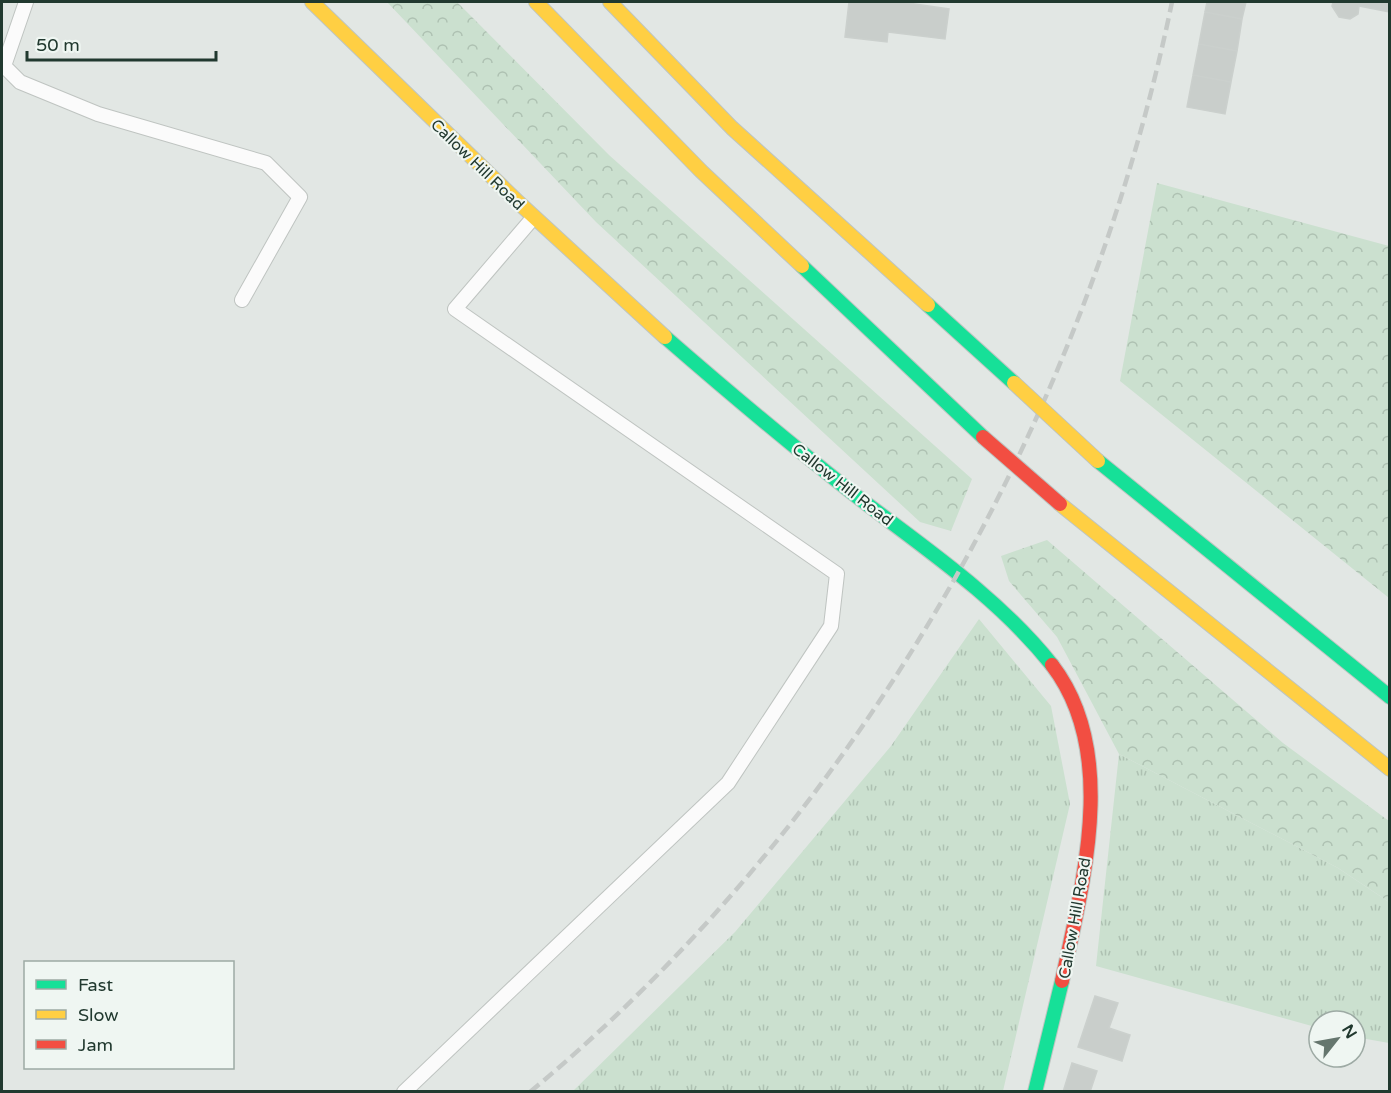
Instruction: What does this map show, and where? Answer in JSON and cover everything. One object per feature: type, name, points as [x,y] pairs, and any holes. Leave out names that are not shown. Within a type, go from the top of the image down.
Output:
[{"type":"main road","name":"Callow Hill Road","points":[[312,2],[533,218],[637,312],[750,410],[838,482],[980,590],[1017,623],[1066,685],[1078,710],[1089,745],[1091,782],[1087,843],[1066,969],[1035,1092]]},
{"type":"main road","points":[[536,2],[700,171],[983,436],[1060,504],[1389,769]]},
{"type":"main road","points":[[610,2],[732,128],[1098,461],[1389,697]]},
{"type":"lane","points":[[26,2],[4,66],[20,82],[98,114],[266,163],[300,197],[242,300]]},
{"type":"lane","points":[[404,1092],[728,783],[831,626],[837,574],[455,309],[533,218]]},
{"type":"green space","points":[[387,2],[457,2],[609,155],[972,479],[951,531],[920,522],[596,222]]},
{"type":"green space","points":[[1157,183],[1389,246],[1389,598],[1120,381]]},
{"type":"green space","points":[[1047,540],[1283,743],[1389,821],[1389,902],[1338,868],[1119,754],[1057,637],[1009,581],[1001,556]]},
{"type":"green space","points":[[979,619],[1051,706],[1070,804],[1003,1091],[573,1091],[735,932],[891,746]]},
{"type":"green space","points":[[1119,754],[1338,868],[1389,902],[1389,1043],[1367,1039],[1367,1009],[1307,1009],[1307,1025],[1096,966]]},
{"type":"building","points":[[849,2],[901,2],[949,9],[945,39],[888,32],[887,42],[845,37]]},
{"type":"building","points":[[1207,2],[1246,2],[1242,19],[1205,12]]},
{"type":"building","points":[[1333,2],[1390,2],[1390,12],[1359,6],[1358,14],[1350,19],[1339,17],[1332,6]]},
{"type":"building","points":[[1205,12],[1242,19],[1237,51],[1199,44]]},
{"type":"building","points":[[1199,44],[1237,51],[1231,82],[1193,75]]},
{"type":"building","points":[[1193,75],[1231,82],[1225,114],[1187,107]]},
{"type":"building","points":[[1095,996],[1118,1003],[1109,1028],[1130,1035],[1122,1061],[1078,1047]]},
{"type":"building","points":[[1072,1063],[1097,1071],[1090,1092],[1063,1092]]},
{"type":"railway","points":[[530,1092],[649,984],[757,865],[855,737],[942,601],[1018,458],[1082,309],[1133,157],[1172,2]]},
{"type":"traffic: fast","points":[[802,266],[983,437]]},
{"type":"traffic: fast","points":[[928,305],[1014,383]]},
{"type":"traffic: fast","points":[[665,337],[855,495],[984,595],[1031,640],[1052,665]]},
{"type":"traffic: fast","points":[[1098,461],[1390,697]]},
{"type":"traffic: fast","points":[[1035,1092],[1062,981]]},
{"type":"traffic: slow","points":[[312,2],[519,203],[665,337]]},
{"type":"traffic: slow","points":[[536,2],[701,171],[802,266]]},
{"type":"traffic: slow","points":[[610,2],[732,128],[928,305]]},
{"type":"traffic: slow","points":[[1014,383],[1098,461]]},
{"type":"traffic: slow","points":[[1060,504],[1390,769]]},
{"type":"traffic: jam","points":[[983,437],[1060,504]]},
{"type":"traffic: jam","points":[[1052,665],[1073,699],[1085,737],[1090,777],[1090,818],[1086,860],[1062,981]]}]
